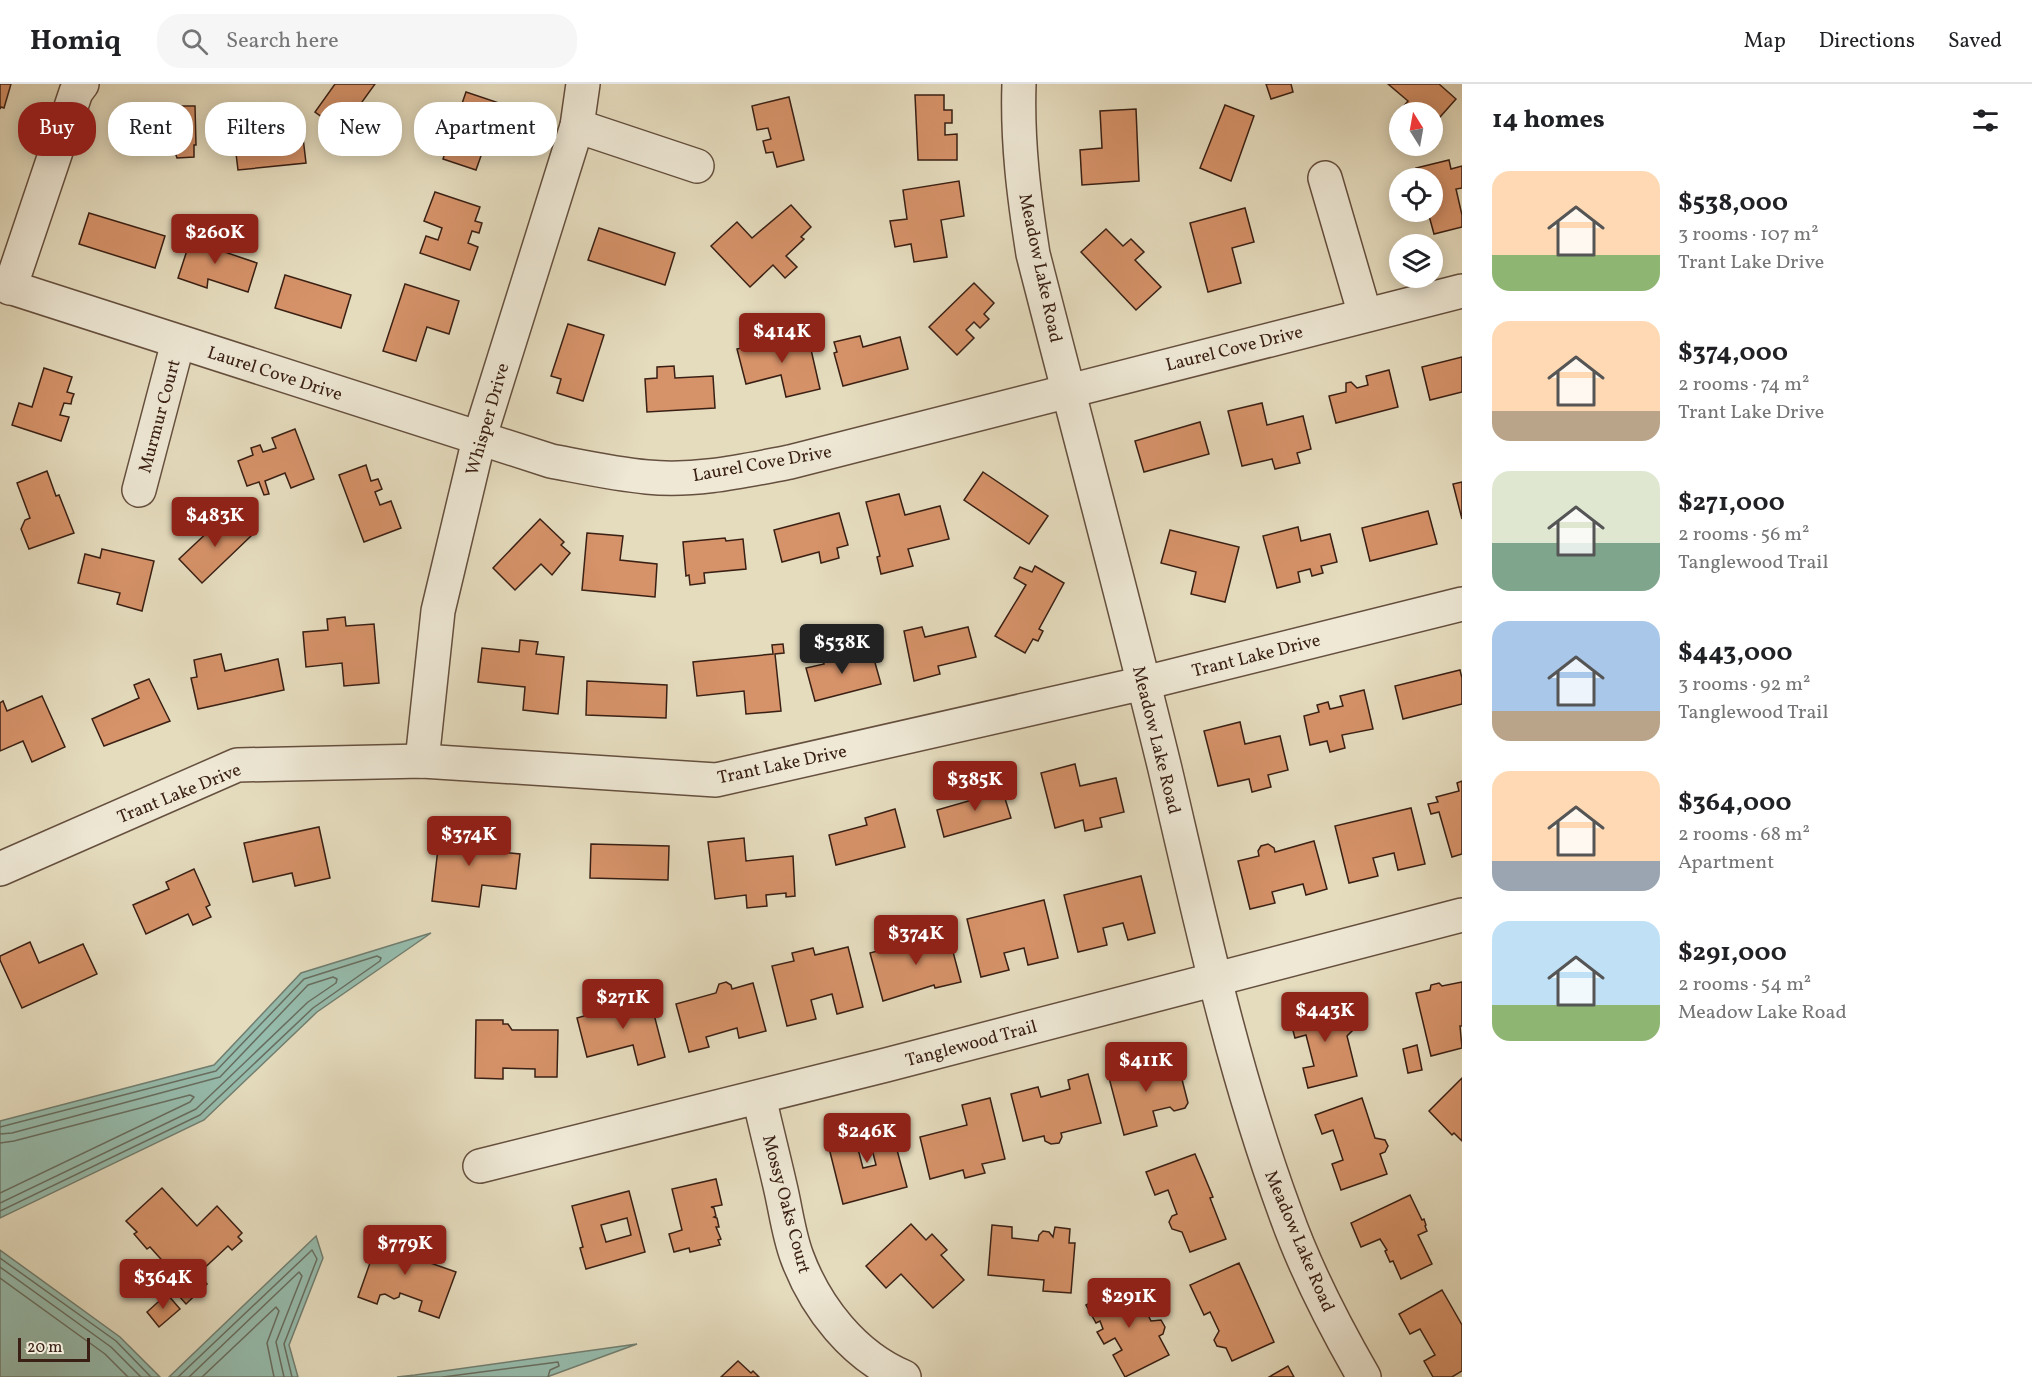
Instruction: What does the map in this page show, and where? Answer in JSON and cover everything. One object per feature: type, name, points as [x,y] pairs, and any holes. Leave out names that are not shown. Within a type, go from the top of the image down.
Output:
[{"type":"street","points":[[5,286],[76,92],[82,84]]},
{"type":"street","name":"Whisper Drive","points":[[422,761],[438,611],[479,439],[577,126],[583,84]]},
{"type":"street","name":"Meadow Lake Road","points":[[1019,84],[1019,141],[1025,202],[1034,254],[1144,683],[1225,1019],[1259,1137],[1286,1215],[1331,1315],[1364,1377]]},
{"type":"street","points":[[577,126],[697,166]]},
{"type":"street","points":[[1325,178],[1365,315]]},
{"type":"street","name":"Laurel Cove Drive","points":[[5,286],[479,439],[551,460],[600,471],[648,477],[716,475],[789,462],[1462,291]]},
{"type":"street","name":"Murmur Court","points":[[139,490],[178,342]]},
{"type":"street","name":"Trant Lake Drive","points":[[0,868],[237,765],[422,761],[716,780],[1144,683],[1462,604]]},
{"type":"street","name":"Tanglewood Trail","points":[[480,1166],[759,1097],[1462,915]]},
{"type":"street","name":"Mossy Oaks Court","points":[[759,1097],[797,1256],[810,1287],[829,1317],[847,1337],[892,1372],[904,1377]]},
{"type":"water","points":[[431,933],[317,1012],[204,1120],[0,1218],[0,1121],[214,1065],[301,973]]},
{"type":"water","points":[[316,1236],[323,1258],[289,1345],[298,1377],[169,1377]]},
{"type":"water","points":[[0,1250],[120,1337],[160,1377],[0,1377]]},
{"type":"water","points":[[637,1344],[547,1377],[397,1377],[415,1375]]},
{"type":"building","points":[[0,84],[11,84],[4,108],[0,109]]},
{"type":"building","points":[[335,84],[375,84],[362,102],[322,102]]},
{"type":"building","points":[[1266,84],[1291,84],[1293,92],[1271,99]]},
{"type":"building","points":[[1388,84],[1439,84],[1456,99],[1443,114],[1443,102],[1408,101]]},
{"type":"building","points":[[466,92],[496,102],[463,102]]},
{"type":"building","points":[[915,95],[944,95],[944,110],[952,110],[952,123],[945,123],[945,135],[957,134],[957,160],[918,160]]},
{"type":"building","points":[[789,97],[804,160],[777,167],[773,152],[766,153],[763,141],[771,139],[768,128],[757,130],[752,106]]},
{"type":"building","points":[[1225,105],[1254,116],[1231,181],[1200,168]]},
{"type":"building","points":[[193,106],[195,106],[194,157],[177,158],[176,156],[193,156]]},
{"type":"building","points":[[1136,109],[1139,181],[1082,185],[1080,150],[1102,148],[1100,111]]},
{"type":"building","points":[[236,156],[305,156],[306,163],[238,170]]},
{"type":"building","points":[[444,156],[481,156],[476,170],[443,159]]},
{"type":"building","points":[[1449,160],[1451,169],[1462,166],[1462,188],[1456,189],[1462,215],[1462,227],[1434,234],[1431,222],[1443,222],[1443,168],[1416,168]]},
{"type":"building","points":[[959,181],[964,216],[941,220],[947,257],[914,262],[911,244],[895,247],[890,221],[907,219],[903,190]]},
{"type":"building","points":[[435,192],[480,207],[475,221],[482,223],[479,233],[472,231],[468,243],[478,247],[470,270],[420,253],[426,236],[438,240],[442,228],[424,221]]},
{"type":"building","points":[[791,205],[811,227],[801,237],[804,239],[786,256],[797,267],[785,278],[773,265],[750,287],[711,246],[737,222],[752,238]]},
{"type":"building","points":[[1245,208],[1254,242],[1232,248],[1241,283],[1208,292],[1190,223]]},
{"type":"building","points":[[89,213],[165,236],[155,268],[79,244]]},
{"type":"building","points":[[599,228],[675,253],[665,285],[588,260]]},
{"type":"building","points":[[1106,229],[1123,246],[1131,239],[1144,252],[1135,260],[1161,287],[1136,310],[1081,252]]},
{"type":"building","points":[[199,231],[217,237],[213,248],[257,263],[248,292],[208,279],[207,288],[178,278],[190,241],[195,243]]},
{"type":"building","points":[[285,275],[351,295],[341,328],[275,308]]},
{"type":"building","points":[[974,283],[994,303],[984,314],[989,319],[980,328],[974,322],[966,330],[974,338],[957,355],[929,327]]},
{"type":"building","points":[[405,284],[459,301],[449,334],[427,327],[416,361],[383,351]]},
{"type":"building","points":[[568,324],[604,335],[583,401],[557,393],[561,379],[551,376]]},
{"type":"building","points":[[807,332],[820,389],[786,397],[781,375],[746,384],[737,349]]},
{"type":"building","points":[[860,336],[863,347],[900,337],[908,369],[843,386],[834,353],[837,352],[834,342]]},
{"type":"building","points":[[1462,357],[1462,392],[1430,400],[1422,367]]},
{"type":"building","points":[[674,366],[675,378],[713,376],[715,408],[647,412],[645,379],[657,378],[657,367]]},
{"type":"building","points":[[44,368],[72,377],[67,392],[74,394],[71,404],[64,403],[60,415],[69,417],[61,441],[12,425],[19,403],[32,407]]},
{"type":"building","points":[[1389,370],[1398,407],[1336,423],[1329,396],[1346,392],[1346,383],[1351,382],[1357,388],[1368,385],[1366,376]]},
{"type":"building","points":[[1262,403],[1267,425],[1303,416],[1311,449],[1297,453],[1300,463],[1275,469],[1272,459],[1242,466],[1228,411]]},
{"type":"building","points":[[1200,422],[1209,454],[1144,472],[1135,441]]},
{"type":"building","points":[[295,429],[314,479],[291,488],[285,473],[265,481],[269,494],[264,495],[259,482],[247,486],[238,461],[253,455],[251,448],[260,445],[263,452],[276,448],[272,438]]},
{"type":"building","points":[[366,465],[371,481],[378,479],[382,489],[375,492],[380,505],[391,501],[401,528],[364,542],[339,475]]},
{"type":"building","points":[[47,471],[74,533],[29,549],[21,529],[25,520],[30,518],[17,483]]},
{"type":"building","points":[[983,472],[1048,516],[1029,544],[964,500]]},
{"type":"building","points":[[1462,482],[1462,519],[1453,484]]},
{"type":"building","points":[[899,494],[905,515],[940,506],[949,539],[908,549],[913,566],[881,574],[877,557],[880,556],[866,502]]},
{"type":"building","points":[[1428,511],[1437,544],[1370,561],[1362,528]]},
{"type":"building","points":[[229,512],[251,536],[202,583],[179,559]]},
{"type":"building","points":[[839,513],[848,545],[837,548],[839,558],[821,563],[819,552],[782,562],[774,530]]},
{"type":"building","points":[[540,519],[564,542],[561,545],[570,553],[552,575],[541,564],[515,590],[493,568]]},
{"type":"building","points":[[1298,527],[1301,541],[1330,534],[1337,562],[1321,566],[1323,573],[1312,576],[1310,569],[1298,572],[1300,582],[1277,588],[1263,536]]},
{"type":"building","points":[[1170,530],[1239,547],[1225,602],[1191,594],[1196,572],[1161,563]]},
{"type":"building","points":[[587,533],[623,536],[620,560],[657,564],[655,597],[582,590]]},
{"type":"building","points":[[725,538],[726,541],[743,539],[746,569],[704,573],[705,583],[690,585],[689,575],[686,576],[683,542]]},
{"type":"building","points":[[102,549],[154,561],[142,611],[117,604],[120,593],[78,583],[85,554],[100,558]]},
{"type":"building","points":[[1035,566],[1064,583],[1039,629],[1043,631],[1038,641],[1033,639],[1025,653],[995,636],[1026,585],[1014,578],[1020,567],[1032,572]]},
{"type":"building","points":[[345,617],[346,626],[374,624],[379,683],[344,686],[342,663],[306,667],[303,632],[328,630],[327,619]]},
{"type":"building","points":[[922,627],[925,637],[968,627],[976,657],[938,666],[940,674],[914,681],[904,631]]},
{"type":"building","points":[[520,640],[538,642],[536,654],[564,657],[558,714],[523,710],[525,687],[478,682],[482,648],[519,652]]},
{"type":"building","points":[[783,644],[784,653],[775,654],[781,711],[746,714],[744,691],[697,696],[693,662],[773,654],[772,645]]},
{"type":"building","points":[[836,648],[839,661],[872,652],[881,684],[815,701],[806,668],[824,664],[821,653]]},
{"type":"building","points":[[221,654],[225,671],[278,659],[284,690],[198,709],[191,678],[197,677],[194,660]]},
{"type":"building","points":[[1460,670],[1462,704],[1403,719],[1395,686]]},
{"type":"building","points":[[149,679],[170,721],[104,746],[92,719],[139,698],[134,685]]},
{"type":"building","points":[[587,681],[667,685],[666,718],[586,715]]},
{"type":"building","points":[[1364,690],[1373,729],[1342,735],[1345,748],[1330,752],[1327,741],[1310,745],[1304,716],[1319,712],[1317,705],[1328,702],[1330,709],[1343,706],[1340,696]]},
{"type":"building","points":[[42,696],[65,747],[32,762],[23,741],[0,751],[0,703],[3,701],[7,711]]},
{"type":"building","points":[[1240,722],[1245,744],[1280,736],[1288,770],[1268,775],[1271,787],[1252,792],[1249,779],[1218,786],[1204,731]]},
{"type":"building","points":[[1075,764],[1080,786],[1116,778],[1124,812],[1100,818],[1102,827],[1085,831],[1083,820],[1055,828],[1041,773]]},
{"type":"building","points":[[1462,781],[1462,854],[1452,857],[1439,812],[1431,814],[1428,804],[1438,802],[1436,797],[1459,791],[1457,783]]},
{"type":"building","points":[[1000,782],[1011,818],[944,837],[937,810],[979,798],[976,790]]},
{"type":"building","points":[[1411,808],[1425,864],[1398,870],[1394,853],[1373,858],[1378,876],[1349,883],[1335,826]]},
{"type":"building","points":[[895,809],[905,847],[836,865],[829,835],[867,825],[865,818]]},
{"type":"building","points":[[441,822],[475,826],[473,849],[520,854],[516,889],[482,885],[479,907],[432,901]]},
{"type":"building","points":[[319,827],[330,878],[295,886],[292,873],[253,882],[244,843]]},
{"type":"building","points":[[744,838],[746,861],[793,856],[795,896],[786,897],[786,893],[766,895],[767,906],[747,908],[746,895],[715,899],[708,842]]},
{"type":"building","points":[[1314,841],[1327,889],[1306,895],[1303,884],[1272,892],[1275,903],[1250,909],[1238,861],[1259,856],[1258,851],[1261,846],[1268,844],[1274,848],[1275,852]]},
{"type":"building","points":[[591,844],[669,846],[668,880],[590,878]]},
{"type":"building","points":[[194,869],[210,905],[206,907],[211,917],[193,925],[188,914],[146,934],[133,905],[169,889],[166,882]]},
{"type":"building","points":[[1141,876],[1155,933],[1128,940],[1123,923],[1103,928],[1107,945],[1078,952],[1064,895]]},
{"type":"building","points":[[1044,900],[1058,958],[1028,965],[1024,948],[1004,953],[1009,970],[981,977],[967,919]]},
{"type":"building","points":[[921,931],[926,934],[927,938],[948,933],[961,982],[935,988],[934,985],[883,1001],[870,953],[910,942],[909,939],[913,933]]},
{"type":"building","points":[[30,942],[39,963],[83,944],[97,974],[22,1008],[0,956]]},
{"type":"building","points":[[848,947],[863,1007],[837,1014],[832,994],[811,1000],[816,1019],[787,1026],[772,966],[794,961],[792,953],[813,948],[815,955]]},
{"type":"building","points":[[726,982],[731,985],[732,989],[753,983],[766,1031],[739,1038],[737,1028],[706,1037],[709,1047],[689,1052],[676,1004],[716,993],[719,984]]},
{"type":"building","points":[[1462,982],[1462,1026],[1460,1026],[1462,1048],[1431,1056],[1416,993],[1430,990],[1431,985],[1439,983],[1442,986]]},
{"type":"building","points":[[627,995],[629,1004],[650,999],[665,1057],[638,1065],[633,1045],[587,1057],[577,1018],[608,1009],[606,1001]]},
{"type":"building","points":[[1337,1002],[1342,1020],[1352,1023],[1354,1029],[1347,1036],[1357,1076],[1308,1088],[1303,1068],[1314,1066],[1306,1035],[1295,1038],[1288,1012]]},
{"type":"building","points":[[476,1020],[503,1020],[503,1024],[508,1024],[512,1030],[558,1030],[557,1077],[535,1077],[535,1069],[503,1068],[503,1079],[475,1078]]},
{"type":"building","points":[[1417,1045],[1422,1070],[1408,1073],[1403,1049]]},
{"type":"building","points":[[1163,1060],[1165,1067],[1178,1064],[1188,1103],[1185,1108],[1174,1111],[1170,1107],[1153,1111],[1157,1126],[1124,1135],[1107,1070],[1142,1061],[1142,1066]]},
{"type":"building","points":[[1088,1074],[1101,1123],[1061,1133],[1059,1143],[1051,1144],[1045,1141],[1044,1136],[1023,1141],[1011,1094],[1038,1087],[1041,1097],[1070,1089],[1068,1080]]},
{"type":"building","points":[[1462,1078],[1462,1141],[1454,1133],[1452,1135],[1429,1111]]},
{"type":"building","points":[[990,1098],[1005,1159],[982,1164],[985,1173],[965,1178],[963,1170],[930,1179],[920,1137],[967,1125],[962,1105]]},
{"type":"building","points":[[1362,1098],[1375,1138],[1385,1140],[1388,1146],[1385,1152],[1380,1154],[1387,1174],[1341,1190],[1332,1164],[1343,1160],[1333,1130],[1322,1134],[1315,1115]]},
{"type":"building","points":[[890,1124],[907,1187],[843,1204],[827,1140]],"holes":[[[870,1141],[876,1165],[863,1168],[857,1145]]]},
{"type":"building","points":[[1195,1154],[1213,1197],[1210,1198],[1226,1239],[1190,1252],[1182,1232],[1172,1229],[1169,1222],[1172,1216],[1177,1214],[1168,1190],[1155,1195],[1146,1172]]},
{"type":"building","points":[[716,1179],[722,1205],[711,1207],[714,1208],[716,1216],[714,1217],[717,1218],[719,1227],[716,1227],[721,1239],[718,1240],[720,1245],[690,1252],[689,1248],[674,1252],[669,1234],[682,1230],[672,1189]]},
{"type":"building","points":[[162,1188],[197,1226],[217,1206],[242,1233],[238,1237],[242,1241],[232,1250],[228,1246],[198,1274],[207,1284],[186,1304],[170,1286],[178,1278],[150,1247],[147,1249],[134,1234],[137,1232],[126,1221]]},
{"type":"building","points":[[629,1191],[645,1252],[586,1269],[580,1248],[583,1247],[572,1206]],"holes":[[[627,1218],[631,1235],[606,1242],[601,1225]]]},
{"type":"building","points":[[1410,1195],[1426,1225],[1427,1231],[1418,1235],[1432,1264],[1401,1279],[1393,1261],[1390,1262],[1385,1251],[1387,1250],[1380,1239],[1361,1247],[1351,1223]]},
{"type":"building","points":[[911,1224],[926,1240],[932,1234],[947,1250],[941,1255],[964,1280],[933,1308],[901,1274],[886,1288],[866,1266]]},
{"type":"building","points":[[992,1225],[1012,1227],[1012,1238],[1038,1241],[1043,1231],[1049,1232],[1053,1237],[1055,1227],[1070,1229],[1069,1243],[1075,1243],[1071,1293],[1043,1291],[1044,1280],[988,1275]]},
{"type":"building","points":[[382,1229],[407,1238],[402,1253],[456,1272],[439,1318],[419,1311],[422,1301],[400,1293],[399,1297],[394,1299],[385,1294],[380,1295],[377,1304],[358,1297]]},
{"type":"building","points":[[1239,1263],[1274,1342],[1232,1361],[1226,1348],[1217,1346],[1214,1340],[1219,1331],[1210,1312],[1204,1315],[1190,1285]]},
{"type":"building","points":[[1131,1281],[1151,1321],[1161,1320],[1165,1327],[1163,1334],[1159,1336],[1169,1355],[1125,1377],[1113,1355],[1122,1350],[1115,1338],[1104,1344],[1097,1332],[1103,1329],[1100,1321],[1096,1323],[1086,1305]]},
{"type":"building","points":[[1442,1290],[1462,1325],[1462,1371],[1452,1377],[1433,1377],[1424,1361],[1435,1355],[1420,1329],[1410,1334],[1399,1314]]},
{"type":"building","points":[[167,1294],[180,1309],[159,1327],[147,1312]]},
{"type":"building","points":[[738,1361],[751,1373],[753,1371],[759,1377],[721,1377]]},
{"type":"building","points":[[1288,1366],[1294,1377],[1269,1377]]}]
